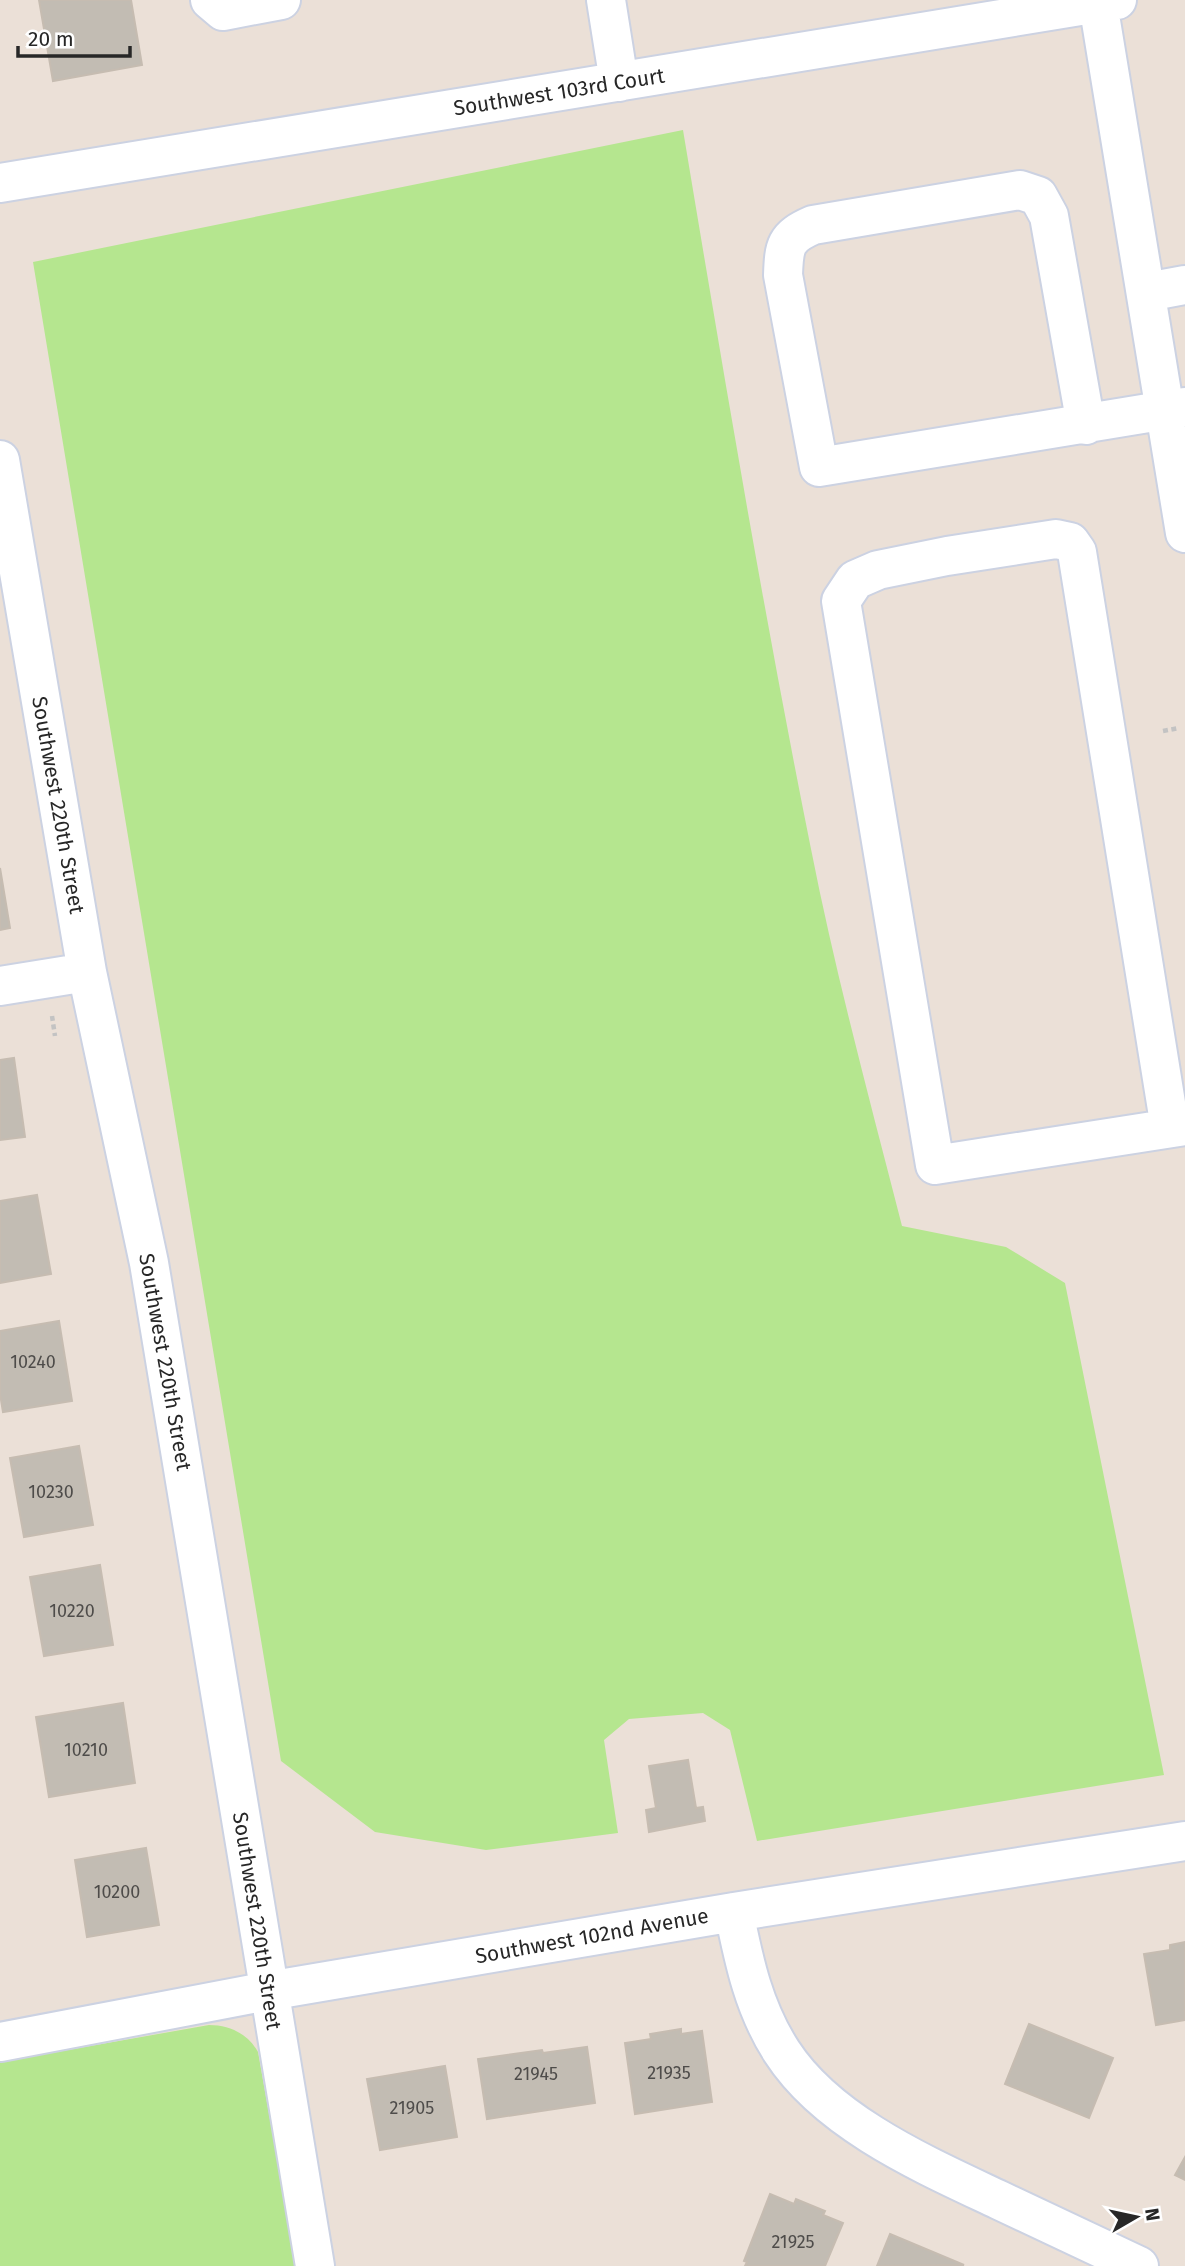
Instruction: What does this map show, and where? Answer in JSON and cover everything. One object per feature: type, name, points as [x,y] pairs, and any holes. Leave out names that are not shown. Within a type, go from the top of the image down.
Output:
[{"type":"street","points":[[211,0],[223,11],[281,0]]},
{"type":"street","points":[[606,0],[619,82]]},
{"type":"street","points":[[1108,2],[1147,292],[1175,409],[1185,530]]},
{"type":"street","name":"Southwest 103rd Court","points":[[0,183],[619,82],[985,11],[1108,2]]},
{"type":"street","points":[[1086,425],[1049,216],[1038,196],[1020,190],[813,225],[797,232],[784,250],[783,275],[819,467],[1086,425],[1175,409]]},
{"type":"street","points":[[1147,292],[1185,285]]},
{"type":"street","name":"Southwest 220th Street","points":[[1,471],[13,622],[149,1263],[315,2266]]},
{"type":"street","points":[[1056,539],[1070,542],[1077,552],[1178,1127],[935,1166],[841,601],[855,580],[878,570],[936,558],[1056,539]]},
{"type":"street","points":[[0,986],[87,972]]},
{"type":"street","name":"Southwest 102nd Avenue","points":[[0,2042],[268,1992],[734,1912],[1185,1841]]},
{"type":"street","points":[[734,1912],[751,1989],[761,2015],[782,2053],[799,2076],[860,2126],[919,2163],[1139,2266]]},
{"type":"path","points":[[1163,731],[1180,728]]},
{"type":"path","points":[[50,1004],[55,1035]]},
{"type":"green space","points":[[683,130],[728,400],[793,759],[842,991],[902,1226],[1006,1247],[1065,1283],[1164,1775],[757,1841],[730,1730],[703,1713],[629,1719],[604,1740],[618,1833],[486,1850],[375,1832],[281,1761],[33,262]]},
{"type":"green space","points":[[209,2025],[238,2032],[249,2040],[258,2052],[296,2266],[0,2266],[0,2062]]},
{"type":"building","points":[[39,0],[131,0],[142,65],[53,81]]},
{"type":"building","points":[[0,868],[10,928],[0,930]]},
{"type":"building","points":[[14,1058],[25,1137],[0,1140],[0,1060]]},
{"type":"building","points":[[37,1195],[51,1274],[0,1283],[0,1201]]},
{"type":"building","points":[[59,1321],[72,1401],[3,1412],[0,1394],[0,1331]]},
{"type":"building","points":[[79,1446],[93,1525],[24,1537],[10,1458]]},
{"type":"building","points":[[100,1565],[113,1645],[44,1656],[30,1577]]},
{"type":"building","points":[[123,1703],[135,1783],[49,1797],[36,1717]]},
{"type":"building","points":[[688,1760],[696,1808],[703,1807],[705,1821],[649,1832],[646,1810],[656,1808],[649,1766]]},
{"type":"building","points":[[146,1848],[159,1925],[87,1937],[75,1860]]},
{"type":"building","points":[[1185,1942],[1185,2020],[1156,2025],[1144,1954],[1170,1950],[1170,1945]]},
{"type":"building","points":[[1029,2024],[1113,2058],[1089,2118],[1005,2084]]},
{"type":"building","points":[[681,2029],[681,2034],[702,2031],[712,2102],[635,2114],[625,2043],[651,2039],[650,2034]]},
{"type":"building","points":[[587,2047],[595,2103],[487,2119],[478,2059]]},
{"type":"building","points":[[445,2066],[457,2137],[380,2150],[367,2079]]},
{"type":"building","points":[[1185,2157],[1185,2180],[1175,2175]]},
{"type":"building","points":[[770,2194],[794,2204],[796,2199],[825,2211],[823,2215],[843,2223],[825,2266],[745,2266],[747,2262],[744,2261]]},
{"type":"building","points":[[890,2234],[964,2265],[877,2266]]}]
